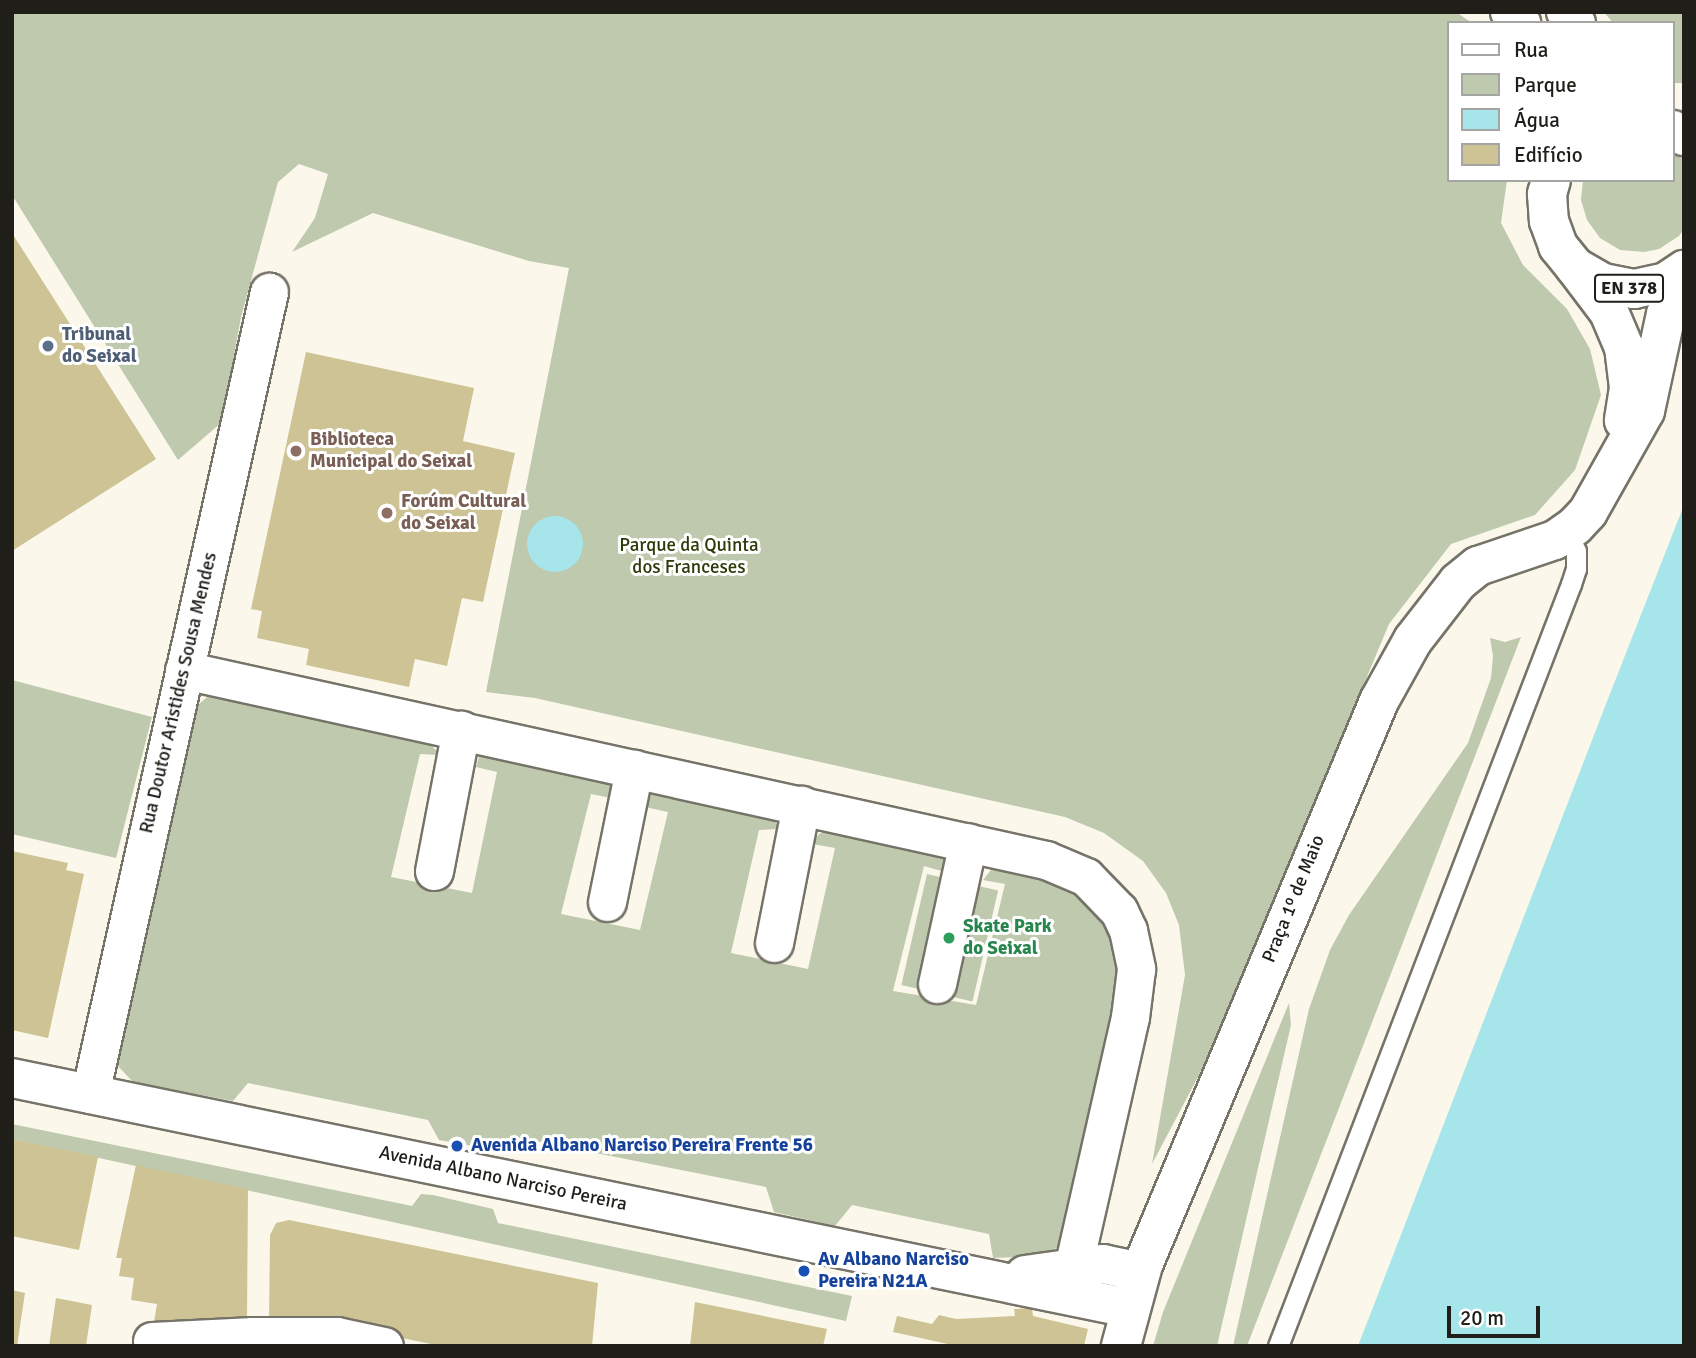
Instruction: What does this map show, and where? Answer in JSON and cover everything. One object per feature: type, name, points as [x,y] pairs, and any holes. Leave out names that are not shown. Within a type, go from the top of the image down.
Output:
[{"type":"street","name":"EN 378","points":[[1550,182],[1547,194],[1549,221],[1558,246],[1609,312],[1624,346],[1629,388],[1615,460]]},
{"type":"street","name":"EN 378","points":[[1575,267],[1603,283],[1634,289],[1666,282],[1684,270]]},
{"type":"street","name":"EN 378","points":[[1615,460],[1645,411],[1665,314],[1684,276]]},
{"type":"street","name":"Rua Doutor Aristides Sousa Mendes","points":[[90,1094],[269,292]]},
{"type":"street","name":"Praça 1º de Maio","points":[[1121,1346],[1140,1272],[1335,801],[1395,671],[1441,601],[1468,574],[1478,566],[1539,546],[1567,532],[1588,512],[1615,460]]},
{"type":"street","points":[[184,670],[968,842],[1046,860],[1086,877],[1119,911],[1134,950],[1136,968],[1130,1017],[1070,1282],[1129,1308]]},
{"type":"street","points":[[433,871],[461,730]]},
{"type":"street","points":[[607,902],[634,769]]},
{"type":"street","points":[[774,943],[801,806]]},
{"type":"street","points":[[937,984],[968,842]]},
{"type":"street","name":"Avenida Albano Narciso Pereira","points":[[12,1079],[995,1278],[1070,1282],[1114,1264],[1140,1272]]},
{"type":"street","points":[[152,1341],[253,1341],[337,1336],[384,1346]]},
{"type":"lane","points":[[1278,1346],[1572,584],[1576,569],[1576,551],[1567,532]]},
{"type":"green space","name":"Parque da Quinta dos Franceses","points":[[12,12],[1456,12],[1469,21],[1448,21],[1448,182],[1507,182],[1501,223],[1523,265],[1567,309],[1590,349],[1601,395],[1575,470],[1535,515],[1451,544],[1389,624],[1199,1075],[1152,1164],[1185,975],[1179,925],[1166,893],[1143,861],[1104,833],[1065,817],[535,698],[486,692],[569,268],[529,261],[373,213],[292,252],[315,218],[328,174],[299,164],[278,182],[241,317],[222,422],[178,460],[12,195]]},
{"type":"green space","points":[[1604,12],[1684,12],[1684,83],[1675,83],[1675,21],[1611,21]]},
{"type":"green space","points":[[1675,153],[1684,160],[1684,229],[1679,236],[1659,249],[1644,252],[1620,250],[1600,238],[1587,220],[1581,200],[1583,182],[1675,182]]},
{"type":"green space","points":[[1521,637],[1247,1346],[1233,1346],[1309,1009],[1330,950],[1349,915],[1468,743],[1491,678],[1493,656],[1490,638],[1505,642]]},
{"type":"green space","points":[[12,680],[152,717],[116,858],[12,834]]},
{"type":"green space","points":[[214,691],[424,737],[440,755],[420,754],[391,877],[472,893],[497,772],[476,767],[480,754],[494,752],[603,777],[613,789],[611,798],[591,794],[561,914],[640,930],[668,812],[645,807],[652,793],[669,789],[770,813],[780,829],[759,830],[731,953],[808,969],[835,848],[812,844],[819,834],[832,829],[928,848],[944,859],[945,872],[924,866],[893,991],[976,1005],[1005,884],[983,880],[994,866],[1077,886],[1111,922],[1124,970],[1064,1244],[1041,1256],[993,1258],[989,1234],[852,1205],[835,1226],[774,1212],[766,1187],[515,1137],[501,1151],[439,1140],[428,1120],[248,1083],[233,1101],[133,1082],[117,1065],[198,705]]},
{"type":"green space","name":"Skate Park do Seixal","points":[[927,874],[998,890],[972,1001],[901,985]]},
{"type":"green space","points":[[1289,1003],[1291,1025],[1217,1346],[1153,1346],[1163,1312]]},
{"type":"green space","points":[[12,1124],[412,1206],[421,1194],[433,1195],[493,1209],[498,1223],[852,1296],[846,1321],[12,1139]]},
{"type":"water","points":[[1684,505],[1684,1346],[1358,1346],[1606,704]]},
{"type":"water","points":[[555,516],[566,518],[575,524],[581,533],[581,555],[575,564],[566,570],[555,572],[544,570],[535,564],[529,555],[527,544],[529,533],[535,524],[544,518]]},
{"type":"building","name":"Tribunal do Seixal","points":[[12,233],[156,459],[12,551]]},
{"type":"building","name":"Forúm Cultural do Seixal","points":[[306,352],[474,388],[463,441],[515,453],[483,602],[462,598],[447,666],[415,659],[409,687],[306,665],[309,649],[257,638],[262,611],[251,609]]},
{"type":"building","points":[[12,851],[68,863],[66,870],[84,874],[48,1038],[12,1030]]},
{"type":"building","points":[[12,1139],[98,1157],[79,1250],[12,1236]]},
{"type":"building","points":[[136,1165],[248,1189],[247,1321],[154,1322],[157,1304],[131,1300],[134,1278],[119,1276],[122,1258],[116,1258]]},
{"type":"building","points":[[289,1220],[598,1283],[592,1346],[441,1346],[343,1326],[269,1325],[270,1235],[276,1223]]},
{"type":"building","points":[[12,1290],[25,1293],[17,1346],[12,1346]]},
{"type":"building","points":[[56,1298],[92,1305],[86,1346],[49,1346]]},
{"type":"building","points":[[695,1302],[827,1329],[823,1346],[690,1346]]},
{"type":"building","points":[[1032,1308],[1033,1316],[1088,1329],[1084,1346],[957,1346],[893,1332],[897,1316],[932,1324],[939,1315],[956,1319],[1015,1316],[1014,1309]]},
{"type":"place","name":"Tribunal do Seixal","points":[[48,346]]},
{"type":"place","name":"Biblioteca Municipal do Seixal","points":[[296,451]]},
{"type":"place","name":"Forúm Cultural do Seixal","points":[[387,513]]},
{"type":"place","name":"Skate Park do Seixal","points":[[949,938]]},
{"type":"place","name":"Avenida Albano Narciso Pereira Frente 56","points":[[457,1146]]},
{"type":"place","name":"Av Albano Narciso Pereira N21A","points":[[804,1271]]}]
